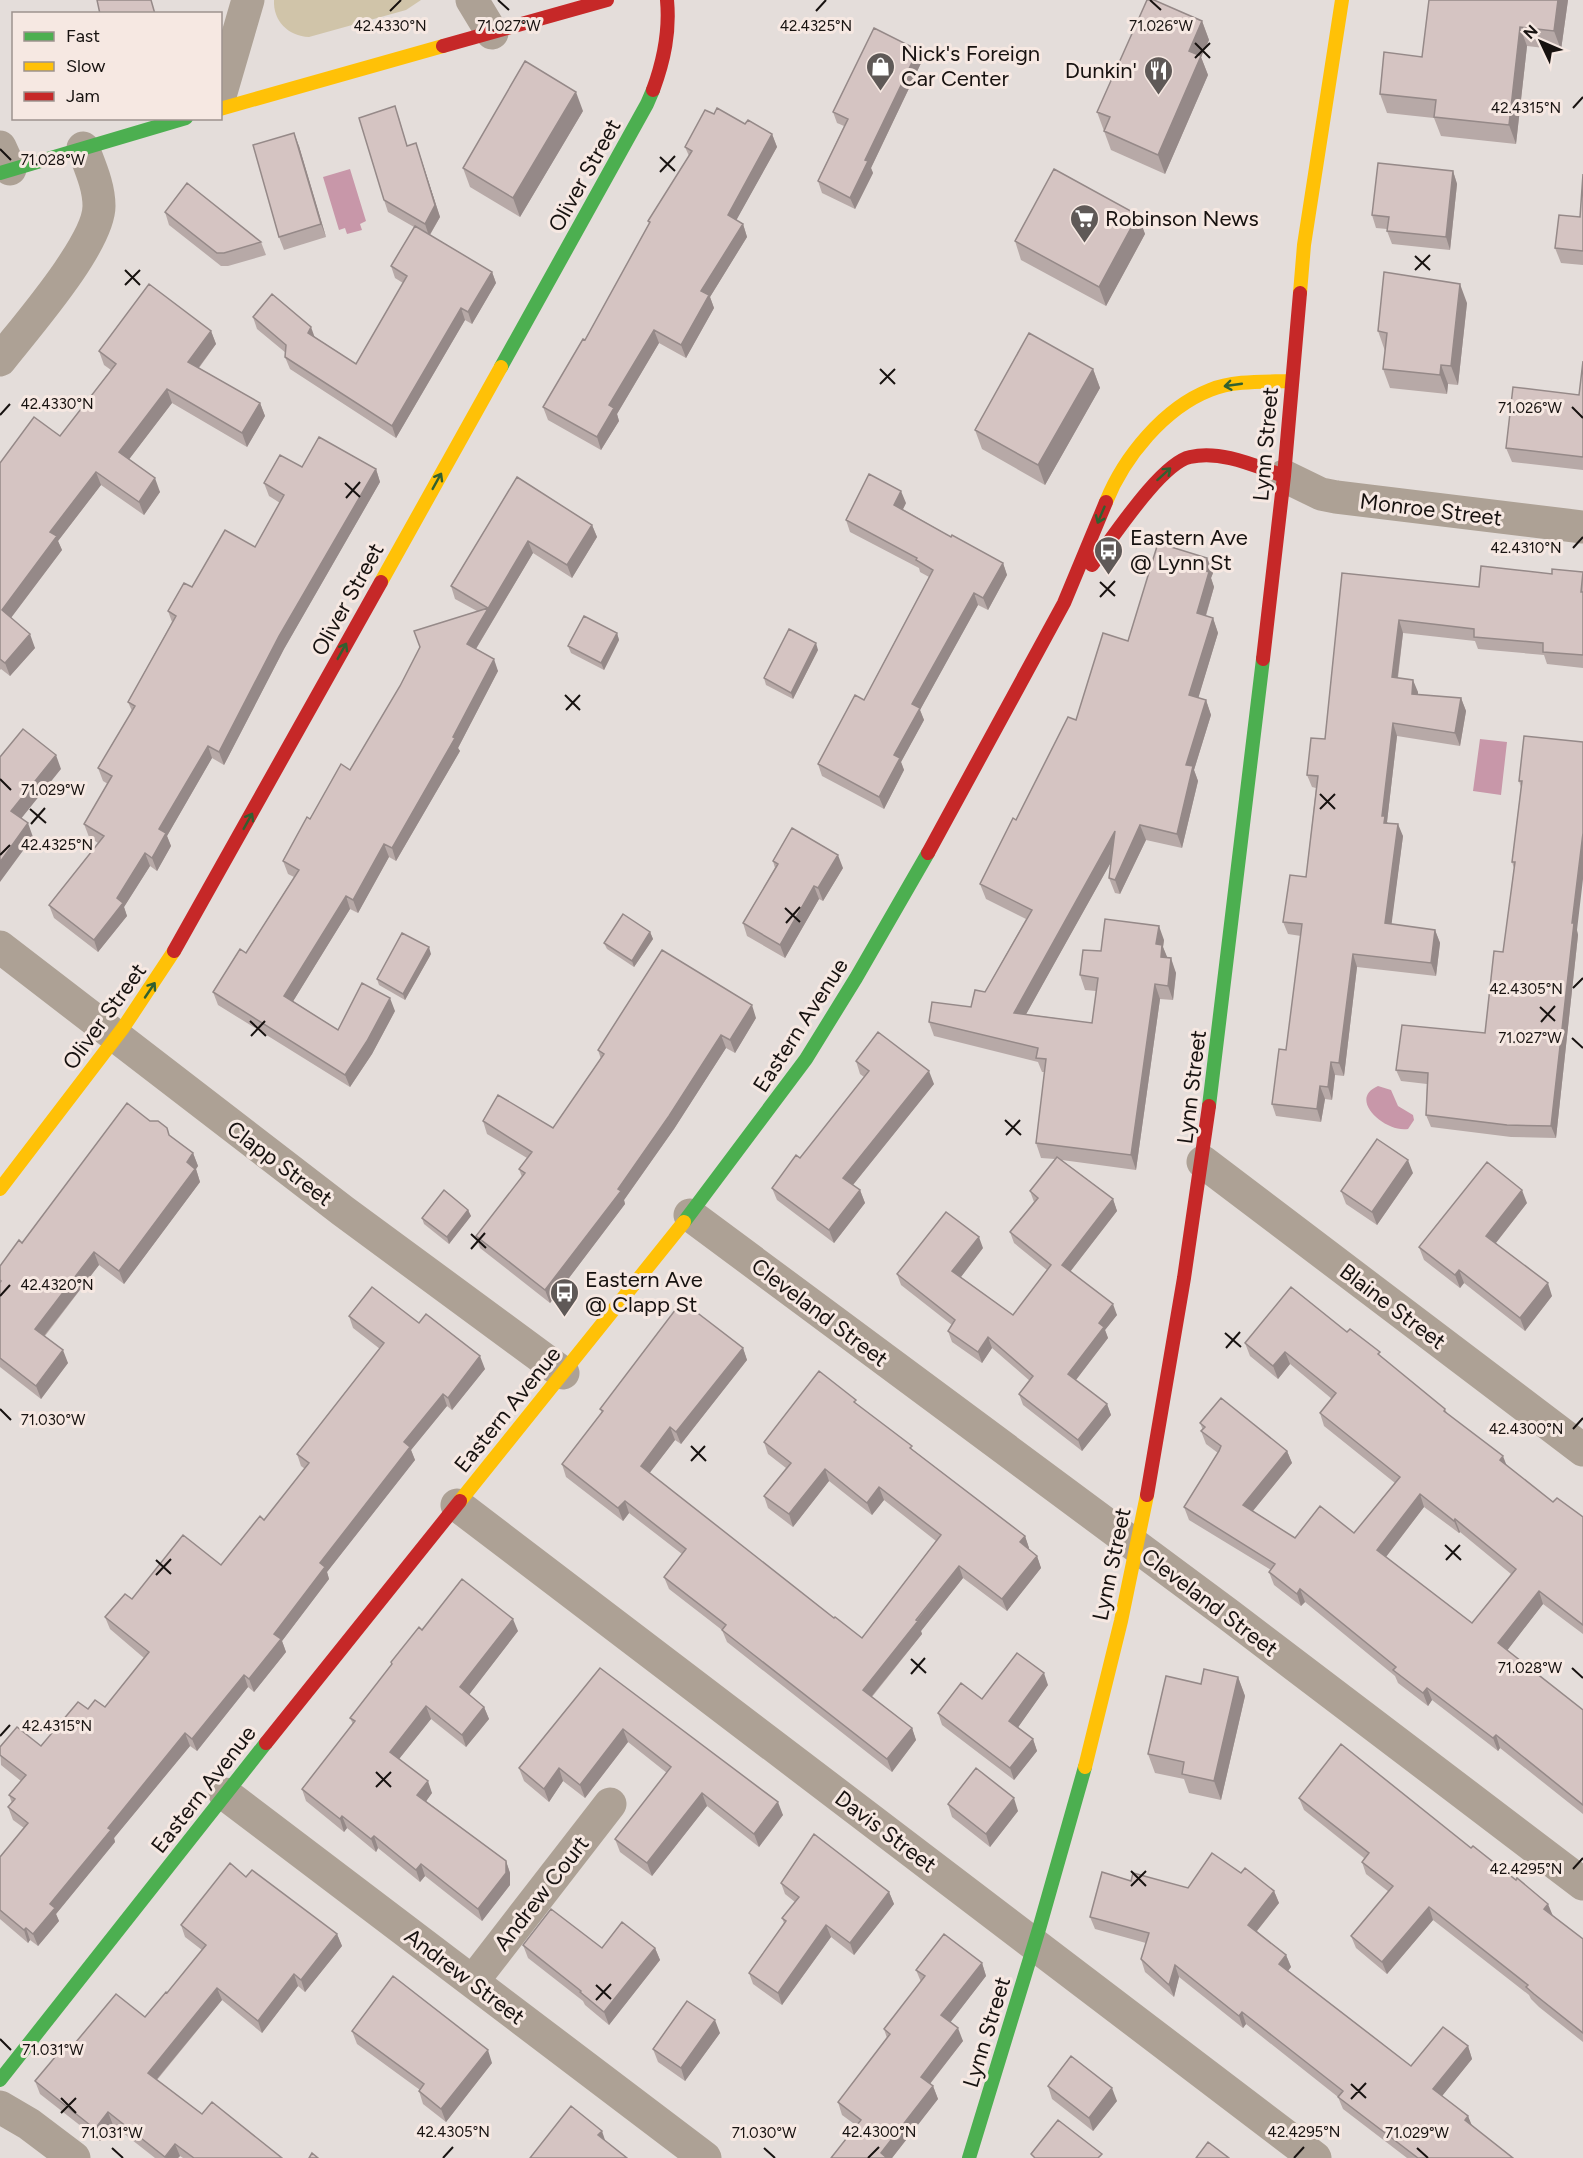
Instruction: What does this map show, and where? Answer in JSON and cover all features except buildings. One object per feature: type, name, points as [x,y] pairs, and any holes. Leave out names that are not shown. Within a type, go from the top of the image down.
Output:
[{"type":"main road","points":[[222,108],[607,0]]},
{"type":"main road","name":"Oliver Street","points":[[0,1189],[116,1038],[174,952],[647,104],[659,77],[667,50],[670,19],[667,0]]},
{"type":"main road","name":"Lynn Street","points":[[969,2158],[1035,1945],[1103,1703],[1158,1438],[1203,1162],[1284,476],[1304,245],[1342,0]]},
{"type":"main road","points":[[3,163],[84,148],[179,120]]},
{"type":"main road","name":"Eastern Avenue","points":[[0,2080],[225,1794],[690,1215],[806,1059],[856,978],[939,834],[1064,603],[1111,489],[1147,435],[1191,398],[1211,390],[1238,384],[1292,381]]},
{"type":"main road","name":"Eastern Avenue","points":[[1064,603],[1159,477],[1177,462],[1190,457],[1231,458],[1284,476]]},
{"type":"street","points":[[222,89],[248,0]]},
{"type":"street","points":[[472,0],[492,33]]},
{"type":"street","points":[[0,360],[74,262],[95,226],[99,208],[98,190],[84,148]]},
{"type":"street","name":"Monroe Street","points":[[1284,476],[1321,494],[1336,497],[1583,527]]},
{"type":"street","name":"Clapp Street","points":[[0,947],[343,1211],[563,1373]]},
{"type":"street","name":"Blaine Street","points":[[1203,1162],[1583,1450]]},
{"type":"street","name":"Cleveland Street","points":[[690,1215],[1229,1615],[1583,1884]]},
{"type":"street","name":"Davis Street","points":[[458,1505],[1315,2158]]},
{"type":"street","name":"Andrew Street","points":[[225,1794],[705,2158]]},
{"type":"street","name":"Andrew Court","points":[[473,1981],[610,1804]]},
{"type":"street","points":[[0,2107],[29,2124],[74,2158]]},
{"type":"shaded area","points":[[274,0],[421,0],[406,10],[309,37],[295,34],[283,26],[276,14]]},
{"type":"shaded area","points":[[350,169],[366,221],[360,224],[362,230],[347,234],[345,228],[339,230],[323,177]]},
{"type":"shaded area","points":[[1480,739],[1507,742],[1501,795],[1473,791]]},
{"type":"shaded area","points":[[1378,1086],[1391,1090],[1398,1106],[1413,1115],[1414,1120],[1408,1129],[1389,1126],[1373,1114],[1366,1099],[1369,1092]]},
{"type":"traffic: fast","points":[[501,367],[653,90]]},
{"type":"traffic: fast","points":[[0,173],[179,120]]},
{"type":"traffic: fast","points":[[1209,1106],[1263,659]]},
{"type":"traffic: fast","points":[[684,1222],[806,1059],[928,853]]},
{"type":"traffic: fast","points":[[0,2080],[266,1743]]},
{"type":"traffic: fast","points":[[969,2158],[1039,1929],[1085,1767]]},
{"type":"traffic: slow","points":[[1300,293],[1304,245],[1342,0]]},
{"type":"traffic: slow","points":[[222,108],[443,46]]},
{"type":"traffic: slow","points":[[381,582],[501,367]]},
{"type":"traffic: slow","points":[[1106,502],[1123,468],[1148,436],[1162,421],[1193,398],[1229,385],[1292,381]]},
{"type":"traffic: slow","points":[[0,1189],[123,1028],[174,951]]},
{"type":"traffic: slow","points":[[460,1501],[684,1222]]},
{"type":"traffic: slow","points":[[1085,1767],[1121,1621],[1147,1495]]},
{"type":"traffic: jam","points":[[443,46],[607,0]]},
{"type":"traffic: jam","points":[[653,90],[665,46],[668,23],[667,0]]},
{"type":"traffic: jam","points":[[1092,565],[1152,487],[1178,462],[1202,455],[1226,457],[1284,476],[1300,293]]},
{"type":"traffic: jam","points":[[1263,659],[1284,476]]},
{"type":"traffic: jam","points":[[928,853],[1064,603],[1106,502]]},
{"type":"traffic: jam","points":[[174,951],[381,582]]},
{"type":"traffic: jam","points":[[1147,1495],[1184,1278],[1209,1106]]},
{"type":"traffic: jam","points":[[266,1743],[460,1501]]},
{"type":"place","name":"Nick's Foreign Car Center","points":[[880,92]]},
{"type":"place","name":"Dunkin'","points":[[1158,96]]},
{"type":"place","name":"Robinson News","points":[[1084,244]]},
{"type":"place","name":"Eastern Ave @ Lynn St","points":[[1109,576]]},
{"type":"place","name":"Eastern Ave @ Clapp St","points":[[564,1318]]}]
